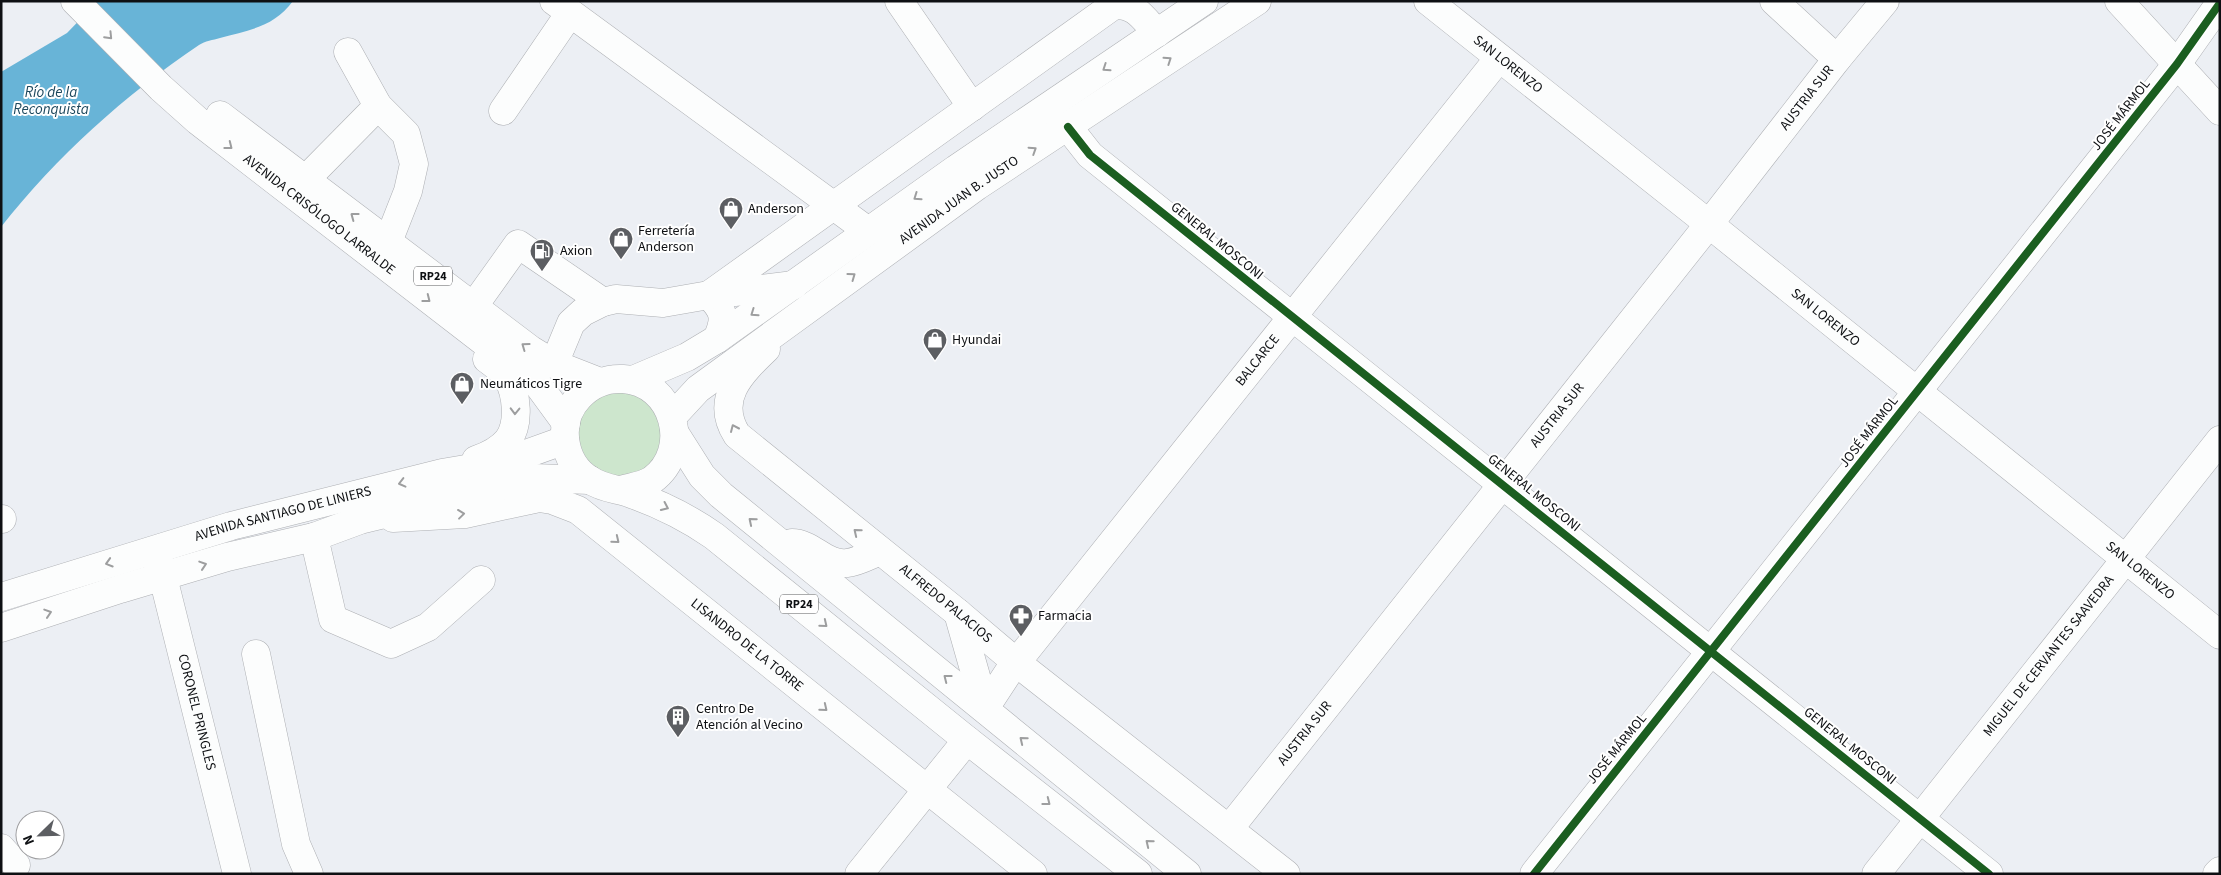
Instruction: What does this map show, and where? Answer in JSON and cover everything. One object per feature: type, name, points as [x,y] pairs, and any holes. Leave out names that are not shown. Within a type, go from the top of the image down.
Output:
[{"type":"street","name":"AVENIDA CRISÓLOGO LARRALDE","points":[[75,1],[161,88],[198,121],[269,164],[469,317],[554,364],[600,382]]},
{"type":"street","name":"AVENIDA CRISÓLOGO LARRALDE","points":[[100,1],[269,164],[306,179],[388,242],[536,382],[566,432]]},
{"type":"street","points":[[899,1],[972,106]]},
{"type":"street","points":[[1145,1],[1161,30]]},
{"type":"street","name":"AVENIDA JUAN B. JUSTO","points":[[633,380],[686,358],[716,339],[956,169],[1204,1]]},
{"type":"street","name":"AVENIDA JUAN B. JUSTO","points":[[674,425],[698,389],[812,305],[977,186],[1257,1]]},
{"type":"street","name":"SAN LORENZO","points":[[1428,1],[1709,224],[2220,635]]},
{"type":"street","points":[[1774,1],[1837,59]]},
{"type":"street","name":"AUSTRIA SUR","points":[[1229,829],[1709,224],[1837,59],[1885,1]]},
{"type":"street","points":[[2119,1],[2220,111]]},
{"type":"street","name":"JOSÉ MÁRMOL","points":[[1534,874],[2177,64],[2220,3]]},
{"type":"street","points":[[709,295],[1114,5],[1124,4],[1133,7],[1161,30]]},
{"type":"street","points":[[503,111],[562,7],[868,231]]},
{"type":"street","points":[[348,52],[378,106],[406,134],[414,164],[408,192],[388,242]]},
{"type":"street","name":"BALCARCE","points":[[985,708],[1017,663],[1499,58]]},
{"type":"street","points":[[306,179],[378,106]]},
{"type":"street","name":"GENERAL MOSCONI","points":[[1068,127],[1090,155],[1988,874]]},
{"type":"street","points":[[442,473],[486,457],[499,449],[511,435],[516,406],[508,379],[486,358],[469,317],[518,244],[603,302]]},
{"type":"street","points":[[554,364],[571,323],[583,312],[603,302],[616,299],[663,303],[794,284]]},
{"type":"street","points":[[709,295],[720,306],[723,315],[723,325],[716,339]]},
{"type":"street","name":"ALFREDO PALACIOS","points":[[812,305],[740,374],[732,387],[729,409],[731,427],[737,435],[958,613],[1017,663],[1286,874]]},
{"type":"street","name":"RP24","points":[[1138,874],[967,740],[714,536],[681,514],[655,502],[620,490],[604,487],[590,480],[573,463],[566,432],[570,410],[578,398],[600,382],[622,378],[633,380],[651,388],[661,397],[702,476],[721,496],[985,708],[1187,874]]},
{"type":"street","points":[[620,490],[651,480],[664,468],[673,452],[674,425]]},
{"type":"street","name":"AVENIDA SANTIAGO DE LINIERS","points":[[1,597],[273,514],[442,473],[501,463],[566,432]]},
{"type":"street","name":"MIGUEL DE CERVANTES SAAVEDRA","points":[[1876,874],[2220,440]]},
{"type":"street","name":"AVENIDA SANTIAGO DE LINIERS","points":[[1,628],[120,589],[227,557],[314,538],[360,520],[533,478],[590,480]]},
{"type":"street","name":"AVENIDA SANTIAGO DE LINIERS","points":[[360,520],[465,514],[539,498],[552,500],[578,510]]},
{"type":"street","name":"LISANDRO DE LA TORRE","points":[[578,510],[1033,874]]},
{"type":"street","points":[[314,538],[334,619],[391,644],[428,627],[481,580]]},
{"type":"street","points":[[779,544],[804,545],[836,563],[847,563],[880,551]]},
{"type":"street","name":"CORONEL PRINGLES","points":[[156,549],[237,874]]},
{"type":"street","points":[[958,613],[985,708]]},
{"type":"street","points":[[256,654],[296,844],[309,874]]},
{"type":"street","points":[[859,874],[967,740]]},
{"type":"street","points":[[2217,874],[2220,871]]},
{"type":"green space","points":[[630,389],[656,405],[665,448],[634,479],[591,471],[575,445],[579,415],[600,393]]},
{"type":"water","name":"Río de la Reconquista","points":[[98,1],[293,1],[278,17],[269,22],[251,30],[201,44],[172,64],[93,128],[45,176],[1,227],[1,72],[67,33]]},
{"type":"cycle path","points":[[1534,874],[2177,64],[2220,3]]},
{"type":"cycle path","points":[[1068,127],[1090,155],[1989,874]]},
{"type":"place","name":"Anderson","points":[[731,230]]},
{"type":"place","name":"Ferretería Anderson","points":[[621,260]]},
{"type":"place","name":"Axion","points":[[542,272]]},
{"type":"place","name":"Hyundai","points":[[935,361]]},
{"type":"place","name":"Neumáticos Tigre","points":[[462,405]]},
{"type":"place","name":"Farmacia","points":[[1021,637]]},
{"type":"place","name":"Centro De Atención al Vecino","points":[[678,738]]}]
